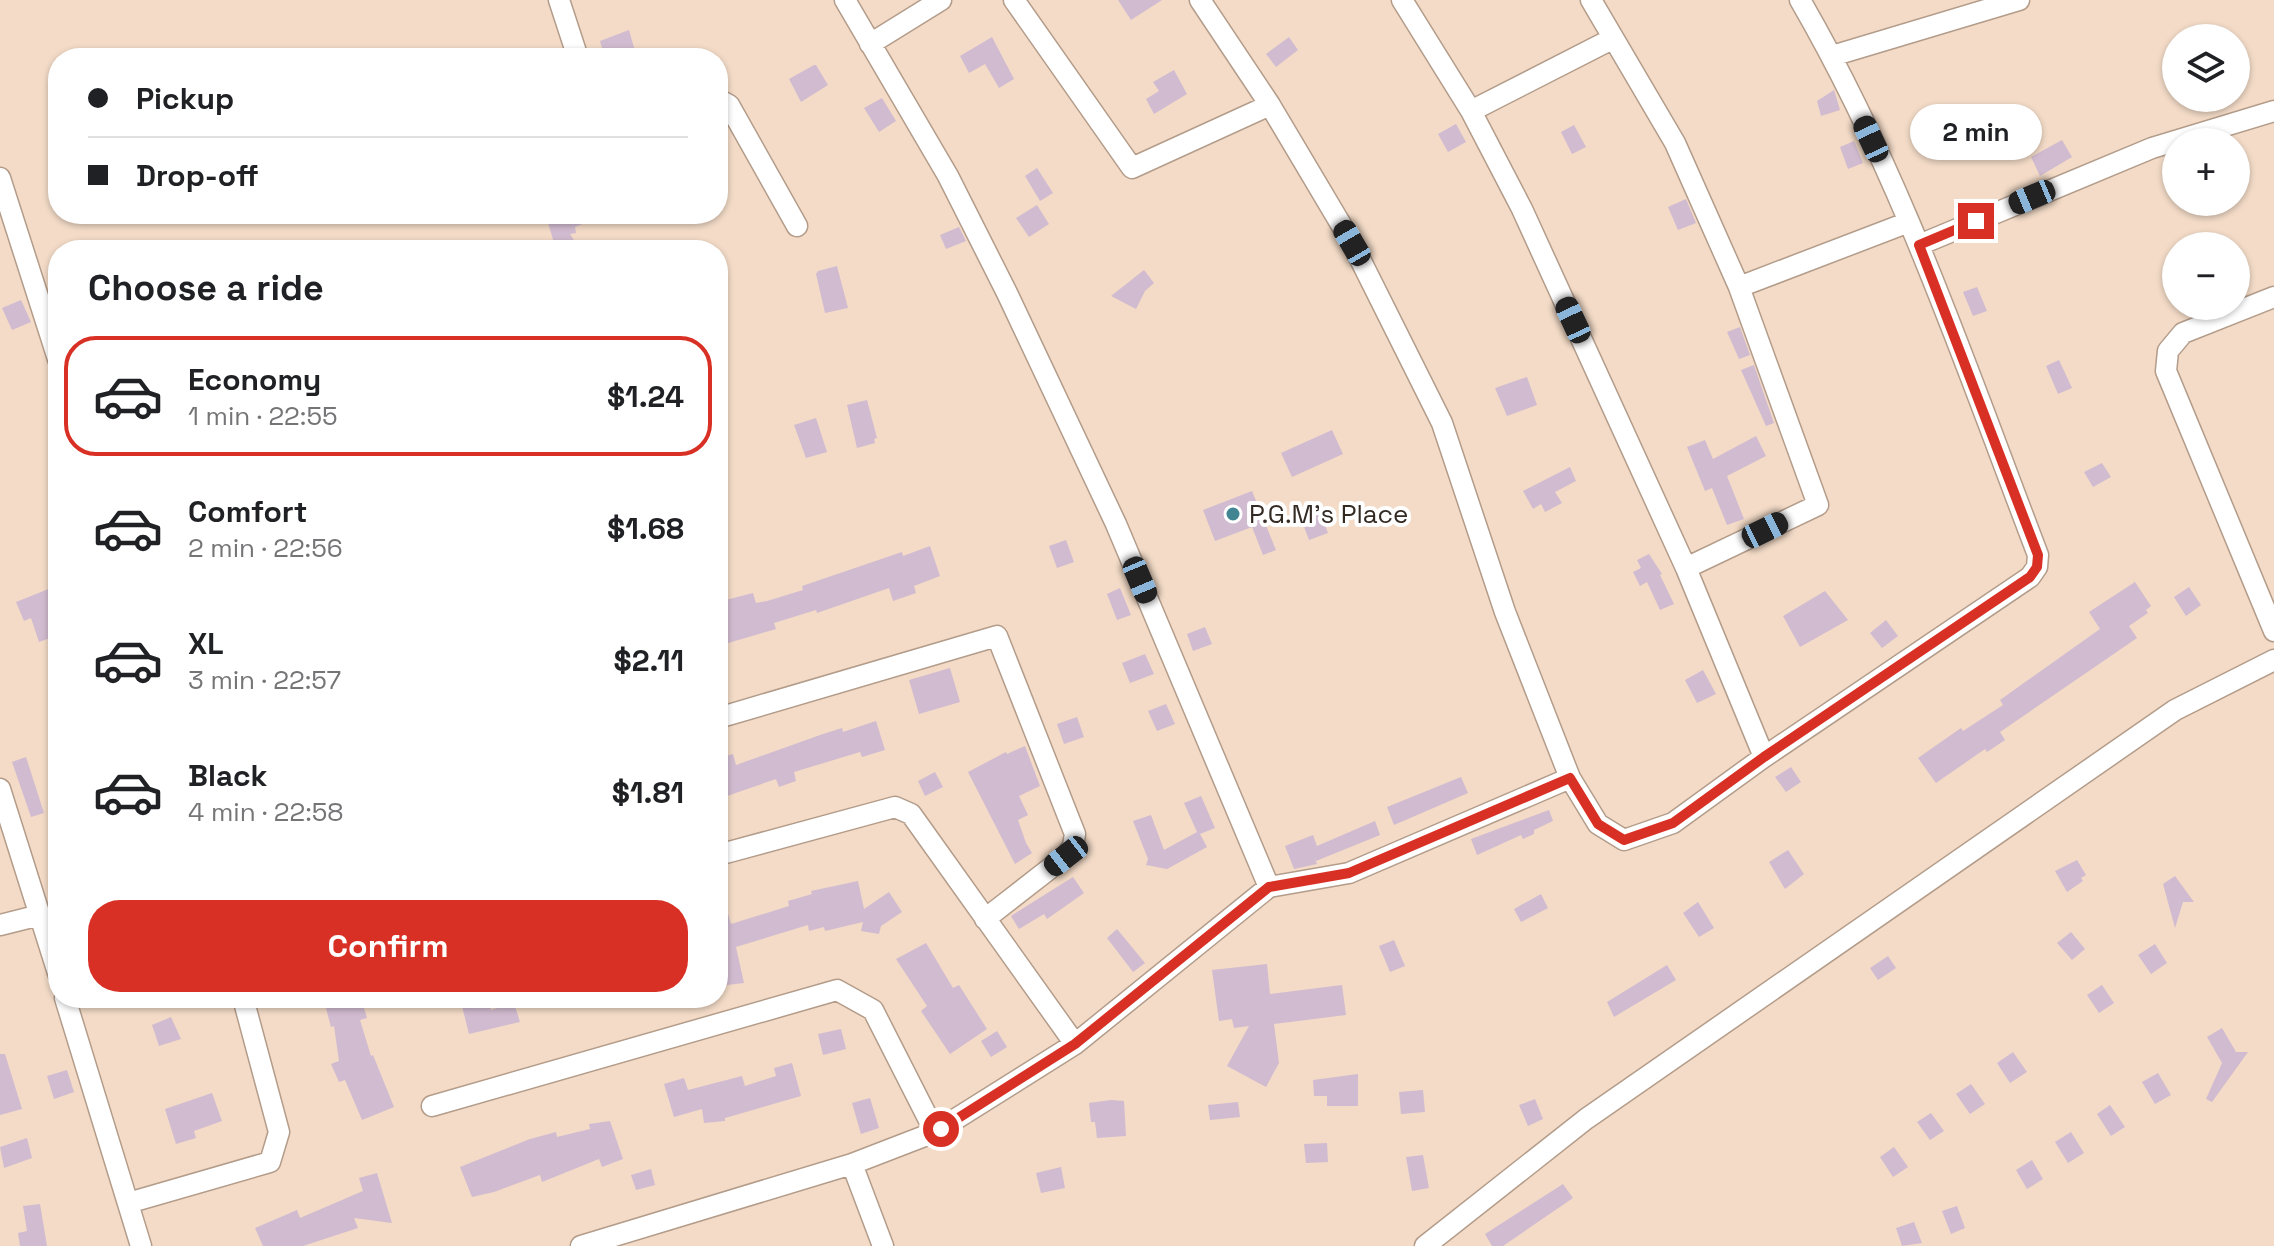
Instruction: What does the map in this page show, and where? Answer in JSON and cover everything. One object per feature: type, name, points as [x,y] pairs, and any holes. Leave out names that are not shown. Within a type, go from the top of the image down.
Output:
[{"type":"street","points":[[559,0],[575,48]]},
{"type":"street","points":[[845,0],[948,176],[1007,293],[1116,524],[1269,887]]},
{"type":"street","points":[[870,44],[941,0]]},
{"type":"street","points":[[1014,0],[1132,168],[1270,105]]},
{"type":"street","points":[[1200,0],[1270,105],[1352,243],[1442,423],[1505,612],[1570,778],[1598,824],[1624,840],[1673,823],[1764,757],[2030,577],[2037,567],[2038,555],[1919,245],[1832,56],[1800,0]]},
{"type":"street","points":[[1402,0],[1471,111],[1522,209],[1686,568],[1764,757]]},
{"type":"street","points":[[1591,0],[1675,143],[1739,287],[1818,505],[1686,568]]},
{"type":"street","points":[[1832,56],[2019,0]]},
{"type":"street","points":[[1471,111],[1612,39]]},
{"type":"street","points":[[728,104],[797,226]]},
{"type":"street","points":[[1919,245],[2140,152],[2274,111]]},
{"type":"street","points":[[0,178],[48,328]]},
{"type":"street","points":[[1739,287],[1909,222]]},
{"type":"street","points":[[2274,297],[2183,333],[2168,351],[2166,371],[2274,631]]},
{"type":"street","points":[[728,715],[997,636],[1075,834],[1073,846],[1066,856],[985,919]]},
{"type":"street","points":[[1425,1246],[1586,1119],[2162,719],[2274,660]]},
{"type":"street","points":[[581,1246],[852,1164],[935,1132],[1075,1044],[1269,887],[1349,873],[1570,778]]},
{"type":"street","points":[[0,789],[48,941]]},
{"type":"street","points":[[728,852],[895,807],[911,814],[1075,1044]]},
{"type":"street","points":[[0,925],[40,915]]},
{"type":"street","points":[[432,1106],[837,990],[873,1010],[935,1132]]},
{"type":"street","points":[[68,1008],[141,1246]]},
{"type":"street","points":[[128,1203],[270,1162],[279,1132],[246,1008]]},
{"type":"street","points":[[852,1164],[883,1246]]},
{"type":"building","points":[[1118,0],[1162,0],[1131,20]]},
{"type":"building","points":[[629,30],[634,48],[602,48],[600,41]]},
{"type":"building","points":[[992,37],[1014,79],[999,88],[985,64],[969,73],[960,56]]},
{"type":"building","points":[[1289,37],[1298,50],[1276,67],[1266,54]]},
{"type":"building","points":[[814,65],[828,85],[801,102],[789,79]]},
{"type":"building","points":[[1174,70],[1187,94],[1154,114],[1146,99],[1159,91],[1153,82]]},
{"type":"building","points":[[1834,90],[1840,110],[1821,116],[1817,101]]},
{"type":"building","points":[[882,98],[896,121],[879,132],[864,108]]},
{"type":"building","points":[[1456,124],[1466,142],[1448,152],[1438,134]]},
{"type":"building","points":[[1574,125],[1586,147],[1572,154],[1561,132]]},
{"type":"building","points":[[2062,140],[2072,157],[2040,176],[2031,157]]},
{"type":"building","points":[[1854,141],[1863,163],[1848,169],[1840,147]]},
{"type":"building","points":[[1037,168],[1053,193],[1040,201],[1025,176]]},
{"type":"building","points":[[1686,199],[1696,223],[1678,230],[1668,207]]},
{"type":"building","points":[[1037,205],[1049,224],[1029,237],[1016,218]]},
{"type":"building","points":[[548,224],[582,224],[575,227],[576,233],[570,234],[574,240],[553,240]]},
{"type":"building","points":[[959,227],[966,241],[946,249],[940,235]]},
{"type":"building","points":[[837,266],[848,308],[825,313],[816,274]]},
{"type":"building","points":[[1144,270],[1154,283],[1145,291],[1136,309],[1111,296]]},
{"type":"building","points":[[1977,287],[1987,311],[1973,316],[1963,292]]},
{"type":"building","points":[[21,300],[31,322],[12,330],[2,308]]},
{"type":"building","points":[[1740,327],[1750,355],[1739,359],[1727,332]]},
{"type":"building","points":[[2059,360],[2072,388],[2058,394],[2046,366]]},
{"type":"building","points":[[1754,365],[1774,423],[1766,426],[1741,370]]},
{"type":"building","points":[[1527,377],[1537,405],[1507,416],[1495,388]]},
{"type":"building","points":[[867,400],[877,438],[874,439],[875,443],[857,448],[847,405]]},
{"type":"building","points":[[816,418],[827,452],[806,458],[794,425]]},
{"type":"building","points":[[1332,430],[1343,454],[1292,477],[1281,453]]},
{"type":"building","points":[[1756,436],[1766,456],[1727,476],[1744,519],[1727,525],[1712,488],[1705,491],[1687,447],[1705,440],[1713,459]]},
{"type":"building","points":[[2102,463],[2111,477],[2093,487],[2084,472]]},
{"type":"building","points":[[1570,467],[1576,481],[1555,492],[1562,503],[1545,512],[1541,504],[1533,509],[1523,491]]},
{"type":"building","points":[[1252,491],[1276,550],[1263,555],[1252,527],[1215,541],[1203,510]]},
{"type":"building","points":[[1319,509],[1328,533],[1309,540],[1300,516]]},
{"type":"building","points":[[1066,540],[1074,562],[1057,568],[1049,546]]},
{"type":"building","points":[[930,546],[940,576],[914,586],[916,593],[893,601],[889,588],[817,613],[816,610],[774,623],[776,629],[728,643],[728,599],[753,593],[756,603],[767,601],[902,552],[903,556]]},
{"type":"building","points":[[1649,554],[1662,574],[1674,604],[1660,610],[1647,582],[1640,586],[1633,572],[1641,568],[1637,560]]},
{"type":"building","points":[[2135,582],[2151,606],[2146,610],[2148,613],[2129,626],[2137,638],[2000,732],[2005,740],[1987,752],[1985,749],[1936,783],[1918,758],[1961,728],[1963,731],[2003,705],[2000,700],[2100,629],[2089,612]]},
{"type":"building","points":[[2189,587],[2201,605],[2186,616],[2174,597]]},
{"type":"building","points":[[1120,588],[1131,615],[1117,620],[1107,594]]},
{"type":"building","points":[[48,589],[48,639],[39,642],[31,618],[24,621],[16,602]]},
{"type":"building","points":[[1825,591],[1848,620],[1800,647],[1783,616]]},
{"type":"building","points":[[1886,620],[1898,636],[1882,648],[1870,633]]},
{"type":"building","points":[[1205,627],[1212,644],[1193,651],[1187,634]]},
{"type":"building","points":[[1145,654],[1154,674],[1130,683],[1122,663]]},
{"type":"building","points":[[950,668],[960,702],[919,714],[909,680]]},
{"type":"building","points":[[1703,670],[1716,694],[1697,703],[1685,680]]},
{"type":"building","points":[[1166,704],[1175,724],[1157,731],[1148,711]]},
{"type":"building","points":[[1077,717],[1084,737],[1064,744],[1057,724]]},
{"type":"building","points":[[876,721],[885,750],[862,757],[860,752],[794,772],[796,781],[779,787],[776,779],[728,796],[728,755],[733,754],[736,765],[842,728],[843,732]]},
{"type":"building","points":[[1025,746],[1040,786],[1019,796],[1028,815],[1018,820],[1032,853],[1015,864],[968,772],[1006,752]]},
{"type":"building","points":[[26,757],[44,813],[31,817],[12,762]]},
{"type":"building","points":[[1791,767],[1801,782],[1786,792],[1775,777]]},
{"type":"building","points":[[935,772],[943,787],[925,796],[918,781]]},
{"type":"building","points":[[1461,777],[1468,793],[1394,825],[1387,807]]},
{"type":"building","points":[[1201,796],[1215,828],[1200,834],[1207,847],[1167,869],[1146,865],[1148,859],[1133,821],[1151,815],[1164,850],[1197,832],[1184,803]]},
{"type":"building","points":[[1549,810],[1553,821],[1534,830],[1534,834],[1523,839],[1521,835],[1477,855],[1471,839]]},
{"type":"building","points":[[1375,821],[1380,835],[1316,861],[1314,857],[1317,864],[1294,869],[1285,846],[1313,835],[1317,846]]},
{"type":"building","points":[[1788,850],[1804,874],[1785,889],[1769,862]]},
{"type":"building","points":[[2077,860],[2086,875],[2081,878],[2083,881],[2067,892],[2055,871]]},
{"type":"building","points":[[2175,876],[2194,902],[2183,902],[2175,928],[2163,884]]},
{"type":"building","points":[[1073,877],[1084,893],[1047,919],[1044,914],[1019,929],[1011,916]]},
{"type":"building","points":[[858,881],[864,909],[889,892],[902,912],[881,926],[879,934],[861,931],[863,922],[825,931],[824,927],[809,931],[808,925],[736,947],[744,983],[728,985],[728,914],[731,924],[789,906],[788,901],[812,894],[811,891]]},
{"type":"building","points":[[1541,894],[1548,908],[1521,922],[1514,909]]},
{"type":"building","points":[[1698,902],[1714,928],[1699,937],[1683,913]]},
{"type":"building","points":[[1117,929],[1145,963],[1133,972],[1107,938]]},
{"type":"building","points":[[2071,932],[2085,949],[2072,960],[2057,943]]},
{"type":"building","points":[[1394,940],[1405,966],[1390,972],[1379,946]]},
{"type":"building","points":[[926,943],[953,988],[959,985],[987,1029],[950,1054],[921,1011],[927,1006],[896,959]]},
{"type":"building","points":[[2155,944],[2167,963],[2151,974],[2138,955]]},
{"type":"building","points":[[1888,956],[1896,968],[1878,980],[1870,968]]},
{"type":"building","points":[[1267,964],[1270,994],[1342,985],[1346,1015],[1274,1024],[1279,1063],[1266,1087],[1227,1066],[1249,1026],[1234,1028],[1232,1019],[1219,1021],[1212,970]]},
{"type":"building","points":[[1667,965],[1676,980],[1614,1017],[1607,1002]]},
{"type":"building","points":[[2102,985],[2114,1003],[2099,1013],[2087,995]]},
{"type":"building","points":[[326,1008],[364,1008],[367,1018],[360,1020],[371,1056],[394,1107],[362,1120],[345,1080],[339,1082],[331,1064],[339,1061],[334,1026],[331,1027]]},
{"type":"building","points":[[462,1008],[516,1008],[520,1022],[469,1034]]},
{"type":"building","points":[[171,1017],[181,1039],[159,1046],[152,1025]]},
{"type":"building","points":[[2222,1028],[2236,1052],[2248,1052],[2212,1102],[2206,1099],[2222,1063],[2207,1037]]},
{"type":"building","points":[[841,1029],[846,1049],[823,1055],[818,1034]]},
{"type":"building","points":[[997,1031],[1007,1047],[991,1057],[981,1041]]},
{"type":"building","points":[[2013,1052],[2027,1072],[2010,1083],[1997,1063]]},
{"type":"building","points":[[0,1054],[5,1054],[22,1109],[0,1115]]},
{"type":"building","points":[[792,1063],[801,1096],[725,1118],[725,1121],[704,1123],[702,1109],[674,1117],[664,1084],[684,1078],[688,1090],[742,1076],[745,1086],[776,1076],[774,1068]]},
{"type":"building","points":[[67,1070],[74,1092],[54,1099],[47,1076]]},
{"type":"building","points":[[2158,1073],[2171,1095],[2155,1104],[2142,1082]]},
{"type":"building","points":[[1358,1074],[1358,1106],[1327,1106],[1327,1096],[1314,1096],[1313,1080]]},
{"type":"building","points":[[1971,1084],[1985,1104],[1970,1114],[1956,1094]]},
{"type":"building","points":[[1423,1090],[1425,1112],[1401,1114],[1399,1092]]},
{"type":"building","points":[[212,1093],[222,1121],[194,1131],[196,1138],[176,1144],[165,1109]]},
{"type":"building","points":[[870,1098],[879,1128],[861,1134],[852,1103]]},
{"type":"building","points":[[1535,1099],[1543,1119],[1528,1126],[1519,1105]]},
{"type":"building","points":[[1124,1101],[1126,1136],[1097,1138],[1089,1103]]},
{"type":"building","points":[[1238,1102],[1240,1117],[1210,1120],[1208,1105]]},
{"type":"building","points":[[2110,1105],[2125,1127],[2111,1136],[2097,1114]]},
{"type":"building","points":[[1931,1113],[1944,1131],[1930,1140],[1917,1122]]},
{"type":"building","points":[[610,1121],[623,1159],[602,1167],[599,1159],[542,1182],[540,1175],[472,1197],[460,1167],[530,1139],[556,1132],[557,1137],[590,1129],[589,1124]]},
{"type":"building","points":[[2071,1132],[2084,1153],[2068,1163],[2055,1142]]},
{"type":"building","points":[[27,1138],[32,1158],[4,1168],[0,1147]]},
{"type":"building","points":[[1327,1143],[1328,1162],[1306,1163],[1304,1144]]},
{"type":"building","points":[[1894,1147],[1908,1167],[1893,1177],[1880,1157]]},
{"type":"building","points":[[1423,1155],[1429,1188],[1412,1191],[1406,1157]]},
{"type":"building","points":[[2032,1160],[2043,1179],[2027,1189],[2016,1170]]},
{"type":"building","points":[[1061,1167],[1065,1188],[1041,1193],[1036,1173]]},
{"type":"building","points":[[651,1169],[655,1185],[636,1190],[631,1175]]},
{"type":"building","points":[[377,1173],[392,1223],[354,1218],[358,1228],[303,1246],[263,1246],[255,1228],[297,1210],[300,1218],[363,1191],[359,1178]]},
{"type":"building","points":[[1563,1184],[1573,1198],[1503,1246],[1492,1246],[1485,1234]]},
{"type":"building","points":[[40,1204],[47,1246],[20,1246],[18,1233],[27,1231],[23,1206]]},
{"type":"building","points":[[1957,1206],[1965,1228],[1951,1234],[1942,1211]]},
{"type":"building","points":[[1914,1222],[1922,1243],[1902,1246],[1896,1228]]},
{"type":"place","name":"P.G.M’s Place","points":[[1233,514]]},
{"type":"route","points":[[941,1129],[1075,1044],[1269,887],[1349,873],[1570,778],[1598,824],[1624,840],[1673,823],[1764,757],[2030,577],[2037,567],[2038,555],[1919,245],[1976,221]]}]
